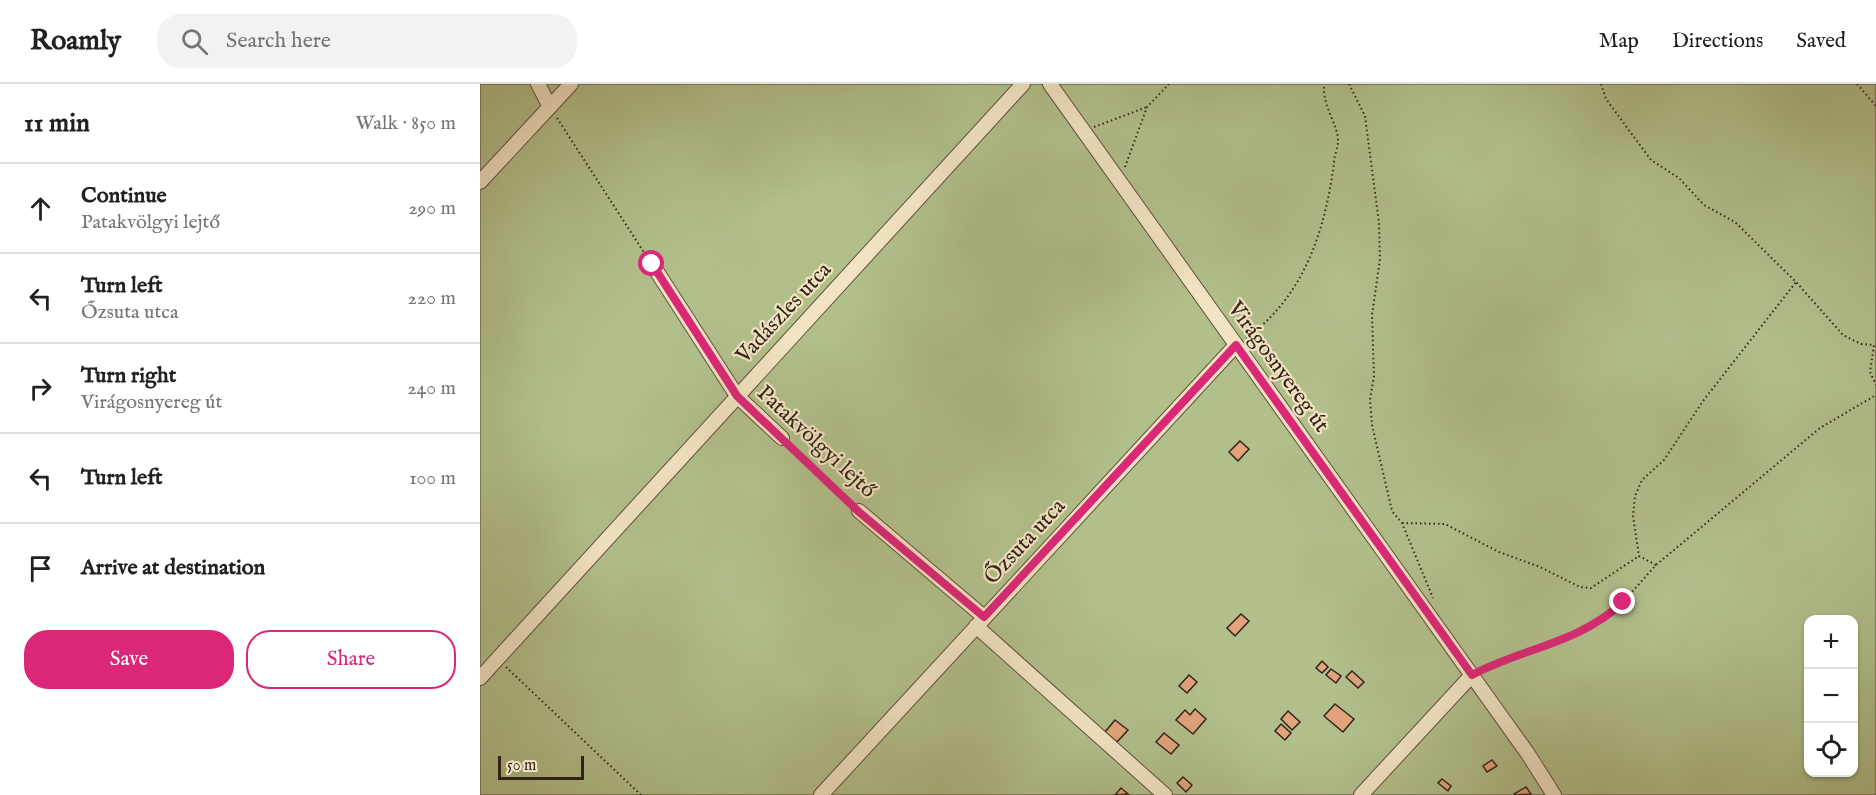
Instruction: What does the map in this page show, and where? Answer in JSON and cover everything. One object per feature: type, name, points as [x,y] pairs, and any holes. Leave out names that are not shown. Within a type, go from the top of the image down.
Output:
[{"type":"street","points":[[538,84],[550,107]]},
{"type":"street","points":[[480,182],[571,84]]},
{"type":"street","name":"Vadászles utca","points":[[482,671],[498,660],[1023,84]]},
{"type":"street","name":"Virágosnyereg út","points":[[1050,84],[1434,621],[1554,795]]},
{"type":"street","name":"Patakvölgyi lejtő","points":[[652,264],[737,396],[782,438]]},
{"type":"street","name":"Őzsuta utca","points":[[821,795],[1236,345]]},
{"type":"street","name":"Patakvölgyi lejtő","points":[[859,512],[1165,795]]},
{"type":"street","points":[[1361,795],[1472,675]]},
{"type":"path","points":[[1119,183],[1147,107],[1169,84]]},
{"type":"path","points":[[1236,345],[1264,325],[1284,301],[1314,253],[1329,202],[1339,140],[1329,117],[1323,94],[1324,84]]},
{"type":"path","points":[[1348,84],[1365,116],[1379,223],[1380,259],[1372,315],[1374,376],[1370,400],[1372,425],[1392,511],[1402,523],[1435,604],[1434,621]]},
{"type":"path","points":[[1601,84],[1606,99],[1651,160],[1679,178],[1704,205],[1735,222],[1796,282],[1843,335],[1861,344],[1875,344],[1870,372],[1876,385]]},
{"type":"path","points":[[1857,84],[1876,106]]},
{"type":"path","points":[[550,107],[652,264]]},
{"type":"path","points":[[1083,131],[1147,107]]},
{"type":"path","points":[[1639,556],[1633,516],[1635,496],[1642,480],[1664,460],[1703,401],[1796,282]]},
{"type":"path","points":[[1472,675],[1488,667],[1562,642],[1595,625],[1623,602],[1656,565],[1820,428],[1876,395]]},
{"type":"path","name":"Patakvölgyi lejtő","points":[[782,438],[859,512]]},
{"type":"path","points":[[1402,523],[1445,524],[1499,552],[1540,567],[1580,587],[1591,588],[1639,556]]},
{"type":"path","points":[[1639,556],[1656,565]]},
{"type":"path","points":[[498,660],[641,795]]},
{"type":"green space","points":[[480,84],[1876,84],[1876,795],[480,795]]},
{"type":"building","points":[[1240,441],[1249,449],[1238,461],[1229,452]]},
{"type":"building","points":[[1241,614],[1249,621],[1235,636],[1227,628]]},
{"type":"building","points":[[1322,661],[1328,667],[1322,673],[1316,668]]},
{"type":"building","points":[[1331,669],[1341,676],[1336,683],[1326,675]]},
{"type":"building","points":[[1352,671],[1364,682],[1358,688],[1346,677]]},
{"type":"building","points":[[1189,675],[1197,682],[1187,693],[1179,686]]},
{"type":"building","points":[[1335,704],[1354,719],[1343,732],[1324,716]]},
{"type":"building","points":[[1195,709],[1206,719],[1193,734],[1176,720],[1185,710],[1190,715]]},
{"type":"building","points":[[1288,711],[1300,722],[1292,730],[1281,719]]},
{"type":"building","points":[[1115,720],[1128,730],[1117,742],[1105,732]]},
{"type":"building","points":[[1281,724],[1291,733],[1285,740],[1275,731]]},
{"type":"building","points":[[1164,733],[1179,745],[1171,754],[1156,742]]},
{"type":"building","points":[[1492,760],[1497,766],[1487,772],[1483,766]]},
{"type":"building","points":[[1183,777],[1192,785],[1186,792],[1177,783]]},
{"type":"building","points":[[1442,779],[1451,786],[1448,791],[1438,783]]},
{"type":"building","points":[[1526,787],[1531,794],[1514,794]]},
{"type":"building","points":[[1121,788],[1128,794],[1115,795]]},
{"type":"route","points":[[652,264],[737,396],[859,512],[984,617],[1236,345],[1472,675],[1579,634],[1610,615],[1623,602]]}]
